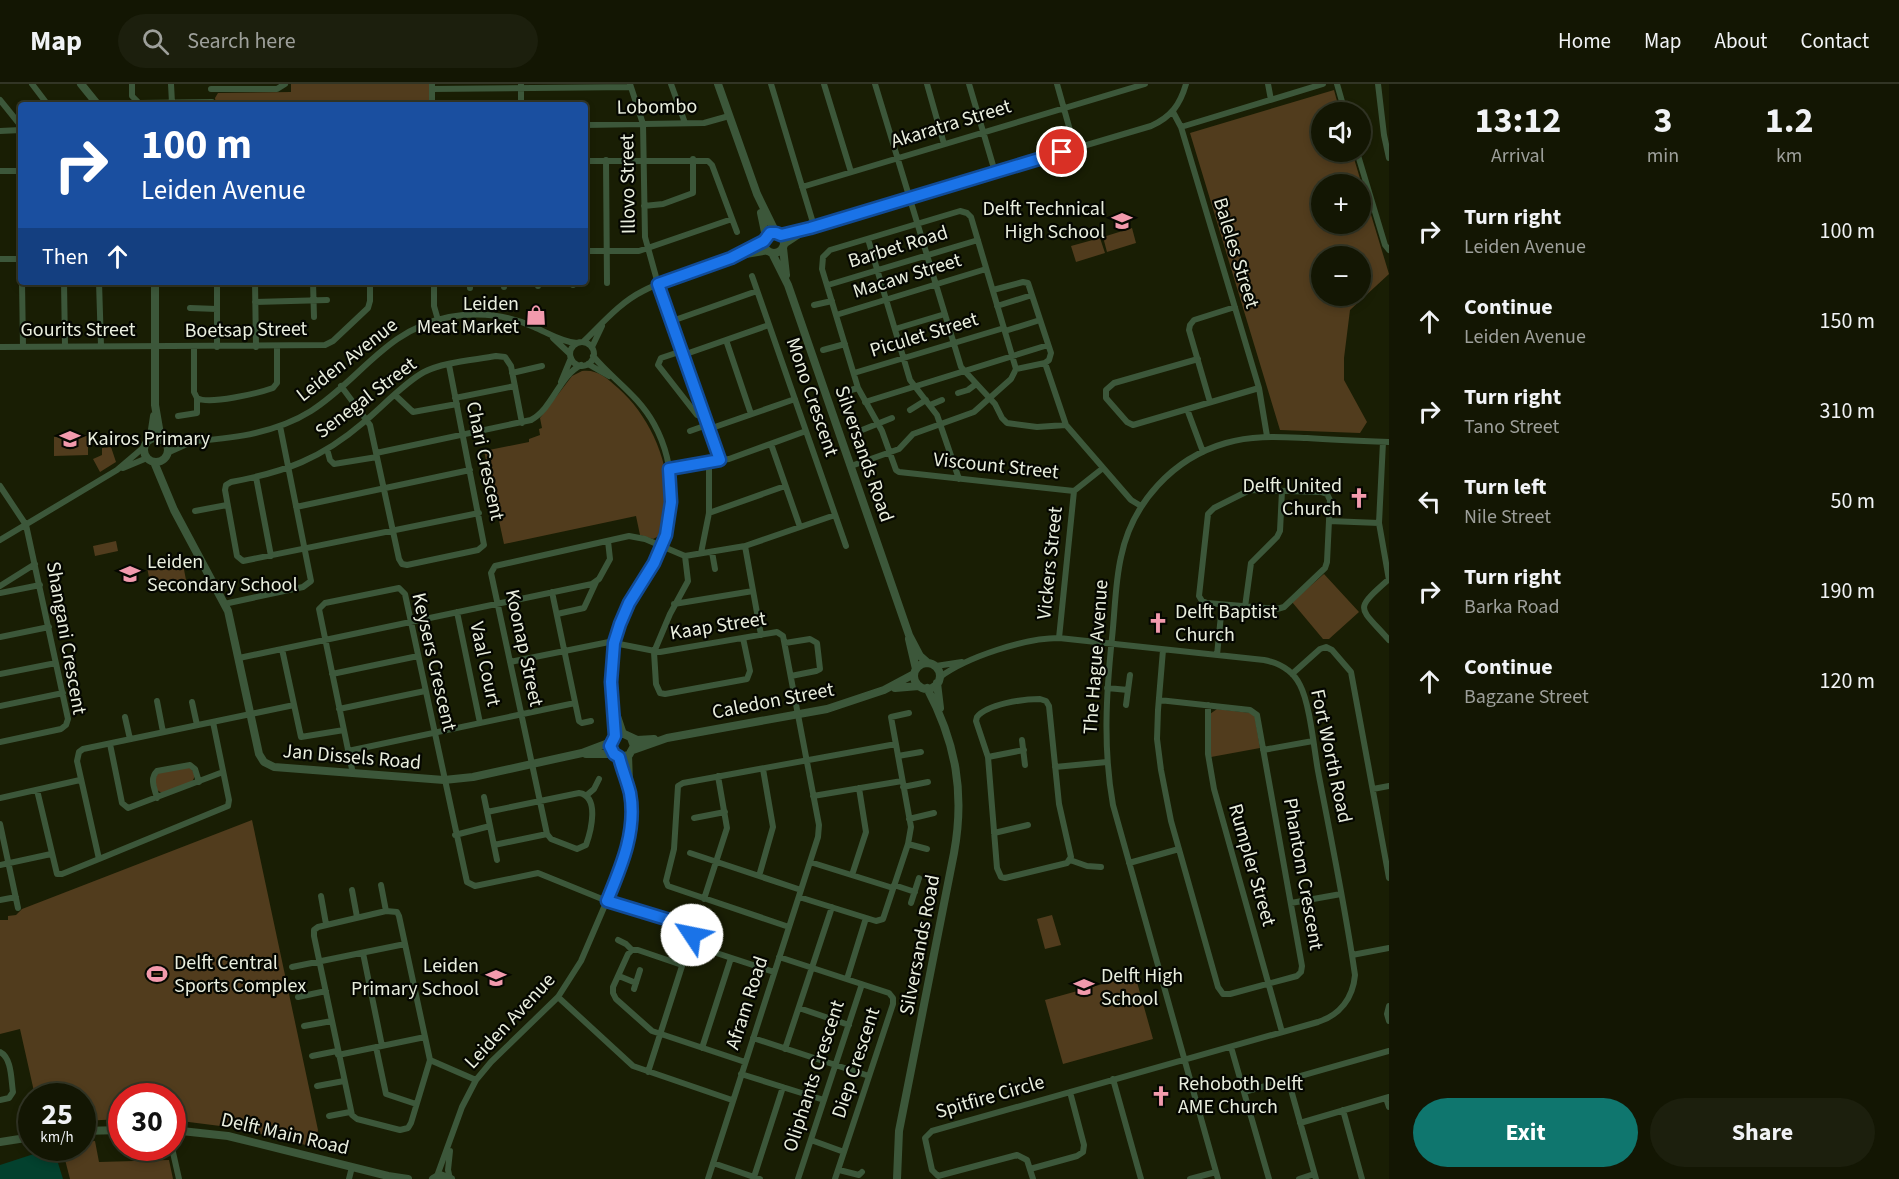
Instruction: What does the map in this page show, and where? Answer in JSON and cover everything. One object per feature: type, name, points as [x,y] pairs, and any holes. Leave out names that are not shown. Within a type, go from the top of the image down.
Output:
[{"type":"street","points":[[32,84],[46,102]]},
{"type":"street","points":[[81,84],[96,102]]},
{"type":"street","points":[[132,84],[132,96],[137,102]]},
{"type":"street","points":[[171,84],[172,102]]},
{"type":"street","points":[[212,102],[211,87],[279,88],[285,84]]},
{"type":"street","points":[[671,84],[685,123]]},
{"type":"street","points":[[718,84],[757,194],[778,234],[784,239],[784,246]]},
{"type":"street","points":[[771,84],[812,227]]},
{"type":"street","points":[[824,84],[851,172]]},
{"type":"street","points":[[875,84],[959,363],[995,404],[1002,418],[1009,424],[1037,427],[1066,425]]},
{"type":"street","points":[[927,84],[944,144]]},
{"type":"street","points":[[970,84],[995,172]]},
{"type":"street","points":[[1057,84],[1075,148]]},
{"type":"street","name":"Akaratra Street","points":[[802,187],[1145,84]]},
{"type":"street","points":[[559,388],[572,347],[606,321],[625,302],[658,284],[731,258],[778,234],[812,227],[1151,126],[1164,120],[1173,112],[1181,102],[1186,84]]},
{"type":"street","points":[[1268,84],[1271,100]]},
{"type":"street","points":[[1181,127],[1271,100],[1308,86],[1323,84]]},
{"type":"street","points":[[1336,84],[1342,102]]},
{"type":"street","points":[[1378,84],[1389,158]]},
{"type":"street","points":[[521,86],[521,102]]},
{"type":"street","points":[[432,87],[630,86]]},
{"type":"street","name":"Illovo Street","points":[[630,86],[643,124],[644,231],[647,249],[720,460]]},
{"type":"street","points":[[0,100],[18,124]]},
{"type":"street","name":"Baleles Street","points":[[1173,112],[1181,127],[1259,388],[1266,436]]},
{"type":"street","name":"Lobombo","points":[[588,124],[707,123],[729,116]]},
{"type":"street","points":[[0,131],[18,128]]},
{"type":"street","points":[[644,206],[663,204],[693,193],[693,159]]},
{"type":"street","points":[[588,161],[693,159],[708,161],[712,165],[737,232]]},
{"type":"street","points":[[606,160],[607,283]]},
{"type":"street","points":[[1360,162],[1384,245],[1389,250]]},
{"type":"street","points":[[0,171],[18,171]]},
{"type":"street","points":[[757,194],[765,247],[770,252]]},
{"type":"street","points":[[851,466],[889,453],[902,447],[913,434],[974,412],[1011,379],[1016,369],[971,217],[967,213],[960,211],[830,250],[823,257],[822,266],[858,388],[878,424],[889,453]]},
{"type":"street","points":[[588,251],[647,249],[732,219]]},
{"type":"street","points":[[731,258],[778,252],[812,227]]},
{"type":"street","points":[[868,239],[910,380],[937,415],[960,479]]},
{"type":"street","name":"Barbet Road","points":[[828,285],[978,240]]},
{"type":"street","name":"Silversands Road","points":[[784,246],[788,285]]},
{"type":"street","name":"Silversands Road","points":[[770,252],[788,285],[909,635],[920,656],[932,664]]},
{"type":"street","points":[[0,259],[18,259]]},
{"type":"street","name":"Macaw Street","points":[[836,315],[986,269]]},
{"type":"street","name":"Mono Crescent","points":[[752,276],[846,546]]},
{"type":"street","points":[[993,290],[1027,283],[1048,345],[1051,356],[1045,363],[1016,369]]},
{"type":"street","points":[[22,285],[23,347]]},
{"type":"street","points":[[64,285],[65,346]]},
{"type":"street","points":[[99,285],[101,346]]},
{"type":"street","points":[[146,444],[151,436],[155,405],[155,285]]},
{"type":"street","points":[[217,285],[217,347]]},
{"type":"street","points":[[255,285],[256,346]]},
{"type":"street","points":[[313,285],[314,317]]},
{"type":"street","name":"Boetsap Street","points":[[156,347],[323,346],[331,343],[368,308],[370,285]]},
{"type":"street","points":[[434,285],[434,306],[438,320]]},
{"type":"street","points":[[672,321],[757,291]]},
{"type":"street","points":[[997,306],[1032,296]]},
{"type":"street","points":[[255,302],[327,300]]},
{"type":"street","points":[[814,305],[832,301]]},
{"type":"street","points":[[1210,402],[1189,330],[1194,320],[1235,307]]},
{"type":"street","points":[[190,308],[217,309]]},
{"type":"street","points":[[895,329],[945,314]]},
{"type":"street","name":"Leiden Avenue","points":[[163,441],[249,435],[280,426],[312,410],[390,343],[418,327],[438,320],[475,315],[499,316],[524,323],[563,340],[580,342]]},
{"type":"street","name":"Piculet Street","points":[[854,373],[1040,320]]},
{"type":"street","points":[[606,321],[592,348],[593,356],[635,396],[655,425],[664,447],[672,491],[670,513],[662,546],[629,603],[614,643],[611,682],[614,703],[611,750],[616,755]]},
{"type":"street","points":[[704,416],[697,415],[658,364],[661,358],[769,325]]},
{"type":"street","name":"Leiden Avenue","points":[[546,333],[570,356]]},
{"type":"street","points":[[726,340],[751,414]]},
{"type":"street","points":[[580,342],[592,348]]},
{"type":"street","points":[[823,351],[845,344]]},
{"type":"street","points":[[865,402],[1048,345]]},
{"type":"street","points":[[197,398],[203,401],[273,388],[277,383],[277,346]]},
{"type":"street","name":"Gourits Street","points":[[0,347],[156,347]]},
{"type":"street","points":[[178,416],[196,414],[195,347]]},
{"type":"street","name":"Senegal Street","points":[[226,505],[226,485],[289,468],[327,450],[425,371],[499,356],[508,360],[512,373]]},
{"type":"street","points":[[570,356],[575,363],[618,380]]},
{"type":"street","points":[[327,450],[334,464],[522,423],[541,413],[575,369],[584,365],[593,356]]},
{"type":"street","points":[[1198,358],[1114,383],[1106,393],[1107,401],[1131,424],[1259,388]]},
{"type":"street","name":"Viscount Street","points":[[1045,363],[1066,425],[1131,500],[1142,506]]},
{"type":"street","name":"Chari Crescent","points":[[367,420],[371,429],[399,559],[405,565],[483,547],[485,542],[449,365]]},
{"type":"street","points":[[522,423],[512,373],[542,366]]},
{"type":"street","points":[[958,393],[969,390],[976,384]]},
{"type":"street","points":[[341,386],[367,420]]},
{"type":"street","points":[[395,395],[413,412],[515,386]]},
{"type":"street","points":[[844,392],[858,388]]},
{"type":"street","points":[[690,431],[795,399]]},
{"type":"street","points":[[910,410],[928,402],[942,400]]},
{"type":"street","name":"Jan Dissels Road","points":[[155,405],[163,441],[167,492]]},
{"type":"street","points":[[1188,409],[1203,452]]},
{"type":"street","points":[[862,429],[892,418]]},
{"type":"street","points":[[224,604],[309,584],[312,578],[280,426]]},
{"type":"street","points":[[669,469],[720,460],[806,431]]},
{"type":"street","name":"The Hague Avenue","points":[[1217,1175],[1113,805],[1105,725],[1121,556],[1131,525],[1156,487],[1173,471],[1203,452],[1237,440],[1266,436],[1386,442]]},
{"type":"street","points":[[0,540],[117,470],[154,439],[163,441]]},
{"type":"street","name":"Leiden Avenue","points":[[165,456],[179,447],[202,440]]},
{"type":"street","points":[[1386,442],[1379,523],[1389,580],[1366,600],[1363,608],[1389,640]]},
{"type":"street","name":"Jan Dissels Road","points":[[146,444],[150,460],[174,510],[231,619],[259,754],[267,764],[274,767],[444,780],[473,777],[532,765],[582,753],[613,739],[628,736]]},
{"type":"street","points":[[771,444],[800,528]]},
{"type":"street","name":"Viscount Street","points":[[889,453],[893,467],[899,472],[1074,491],[1103,468]]},
{"type":"street","points":[[117,470],[165,456]]},
{"type":"street","points":[[701,554],[709,513],[709,462]]},
{"type":"street","points":[[297,507],[470,470]]},
{"type":"street","points":[[256,477],[271,556]]},
{"type":"street","points":[[0,486],[26,525]]},
{"type":"street","points":[[709,513],[786,486]]},
{"type":"street","name":"Vickers Street","points":[[1059,639],[1074,491]]},
{"type":"street","points":[[1245,491],[1325,493],[1330,500],[1329,521],[1328,562],[1322,572],[1281,608],[1273,610],[1205,603],[1199,596],[1208,514],[1212,509],[1245,491]]},
{"type":"street","points":[[1245,607],[1251,563],[1278,537],[1280,531],[1282,491]]},
{"type":"street","points":[[195,511],[226,505],[238,558],[246,561],[479,513]]},
{"type":"street","points":[[662,546],[685,556],[701,554],[745,546],[835,515]]},
{"type":"street","points":[[1329,521],[1379,523]]},
{"type":"street","name":"Shangani Crescent","points":[[0,742],[65,727],[68,719],[26,525]]},
{"type":"street","name":"Koonap Street","points":[[540,801],[510,663],[492,573],[493,568],[497,564],[637,536],[662,546]]},
{"type":"street","points":[[557,614],[584,608],[610,559],[608,541]]},
{"type":"street","points":[[745,546],[761,635]]},
{"type":"street","points":[[712,552],[715,569]]},
{"type":"street","points":[[685,556],[688,581],[674,604],[654,652],[656,684],[660,693],[747,679],[750,671],[743,638]]},
{"type":"street","points":[[0,586],[35,564]]},
{"type":"street","points":[[239,658],[596,582]]},
{"type":"street","points":[[0,593],[40,585]]},
{"type":"street","name":"Keysers Crescent","points":[[353,774],[319,609],[323,603],[399,588],[405,594],[465,879],[471,885],[538,873],[607,901]]},
{"type":"street","points":[[674,604],[753,591]]},
{"type":"street","points":[[552,592],[580,722],[591,721]]},
{"type":"street","points":[[1217,655],[1222,605]]},
{"type":"street","name":"Vaal Court","points":[[457,612],[480,723]]},
{"type":"street","points":[[0,637],[49,627]]},
{"type":"street","name":"Kaap Street","points":[[614,643],[654,652],[781,633],[785,643],[798,715]]},
{"type":"street","name":"Silversands Road","points":[[909,635],[915,671]]},
{"type":"street","points":[[785,643],[810,639],[817,643],[820,669],[790,676]]},
{"type":"street","name":"Fort Worth Road","points":[[938,680],[968,661],[1033,639],[1059,639],[1270,661],[1282,666],[1292,674],[1303,693],[1355,981],[1344,1005],[1324,1020],[1185,1060]]},
{"type":"street","points":[[510,663],[603,643],[614,643]]},
{"type":"street","points":[[1292,674],[1324,647],[1332,650],[1353,675],[1389,878]]},
{"type":"street","points":[[282,649],[302,738],[344,730]]},
{"type":"street","name":"Phantom Crescent","points":[[1159,700],[1254,712],[1257,717],[1302,970],[1297,976],[1230,994],[1219,990],[1171,821],[1161,770],[1157,740],[1159,700],[1163,650]]},
{"type":"street","points":[[332,674],[418,656]]},
{"type":"street","name":"Fort Worth Road","points":[[932,664],[968,661]]},
{"type":"street","points":[[0,674],[56,663]]},
{"type":"street","points":[[932,664],[938,680],[933,687],[923,687],[915,681],[915,671],[919,665],[932,664]]},
{"type":"street","name":"Caledon Street","points":[[628,736],[645,740],[667,738],[840,706],[884,690],[915,671]]},
{"type":"street","points":[[1126,705],[1130,675]]},
{"type":"street","name":"Silversands Road","points":[[938,680],[942,718]]},
{"type":"street","name":"Silversands Road","points":[[897,1179],[899,1131],[959,821],[960,799],[956,765],[949,738],[942,718],[923,687]]},
{"type":"street","name":"Caledon Street","points":[[884,690],[923,687]]},
{"type":"street","points":[[1107,688],[1128,690]]},
{"type":"street","points":[[339,709],[425,691]]},
{"type":"street","points":[[0,706],[63,693]]},
{"type":"street","points":[[1070,860],[1071,853],[1059,804],[1049,706],[1043,699],[1008,703],[979,714],[976,721],[988,757],[997,868],[1000,877],[1005,878],[1059,865],[1070,860],[1091,867],[1101,867]]},
{"type":"street","points":[[157,701],[163,732]]},
{"type":"street","points":[[192,702],[197,725]]},
{"type":"street","points":[[348,751],[575,703]]},
{"type":"street","points":[[614,703],[628,736],[631,752]]},
{"type":"street","points":[[99,859],[80,780],[77,758],[79,752],[83,749],[294,705]]},
{"type":"street","name":"Rumpler Street","points":[[1208,705],[1208,754],[1214,789],[1282,1032]]},
{"type":"street","points":[[690,853],[759,876],[832,907],[878,922],[883,919],[908,844],[911,827],[891,717],[909,713]]},
{"type":"street","name":"Afram Road","points":[[732,1100],[819,831],[798,715]]},
{"type":"street","points":[[125,717],[130,739]]},
{"type":"street","points":[[37,790],[51,854],[58,874],[99,859],[226,808],[229,800],[213,722]]},
{"type":"street","name":"Caledon Street","points":[[631,752],[667,738]]},
{"type":"street","points":[[1022,740],[1025,765]]},
{"type":"street","points":[[1263,750],[1312,741]]},
{"type":"street","points":[[110,744],[123,805],[130,808],[223,772]]},
{"type":"street","points":[[789,927],[670,888],[666,881],[674,849],[678,808],[677,788],[683,783],[896,744]]},
{"type":"street","points":[[988,757],[1024,750]]},
{"type":"street","name":"Leiden Avenue","points":[[434,1178],[462,1107],[476,1080],[491,1062],[558,997],[581,961],[620,870],[629,842],[631,752]]},
{"type":"street","name":"Jan Dissels Road","points":[[582,753],[616,755],[631,752]]},
{"type":"street","points":[[898,756],[921,752]]},
{"type":"street","name":"Leiden Avenue","points":[[616,755],[630,793]]},
{"type":"street","points":[[1055,767],[1107,762]]},
{"type":"street","points":[[157,798],[153,775],[157,771],[190,765],[195,769],[199,782]]},
{"type":"street","points":[[759,876],[773,827],[763,769]]},
{"type":"street","points":[[704,899],[727,828],[718,776]]},
{"type":"street","points":[[587,795],[594,789],[599,779]]},
{"type":"street","points":[[0,798],[80,780]]},
{"type":"street","points":[[813,796],[859,788],[928,782]]},
{"type":"street","points":[[1373,789],[1389,786]]},
{"type":"street","points":[[852,875],[866,832],[859,788]]},
{"type":"street","points":[[487,812],[540,801],[579,793],[587,795],[592,810],[590,834],[584,847],[574,849],[551,839],[547,834],[540,801]]},
{"type":"street","points":[[484,796],[497,860]]},
{"type":"street","points":[[694,818],[725,812]]},
{"type":"street","points":[[909,819],[933,813]]},
{"type":"street","points":[[0,824],[18,908]]},
{"type":"street","points":[[994,833],[1028,825]]},
{"type":"street","points":[[455,835],[490,826]]},
{"type":"street","points":[[494,845],[547,834]]},
{"type":"street","points":[[908,844],[927,849]]},
{"type":"street","points":[[1129,864],[1179,849]]},
{"type":"street","points":[[0,865],[51,854]]},
{"type":"street","points":[[810,862],[915,892]]},
{"type":"street","points":[[911,903],[919,878]]},
{"type":"street","points":[[381,885],[386,911]]},
{"type":"street","points":[[352,890],[357,917]]},
{"type":"street","points":[[1291,903],[1341,894]]},
{"type":"street","points":[[321,896],[326,924]]},
{"type":"street","points":[[0,900],[16,897]]},
{"type":"street","points":[[607,901],[686,925],[691,932],[648,1072]]},
{"type":"street","points":[[785,1049],[832,907]]},
{"type":"street","points":[[394,911],[398,914],[405,944],[430,1060],[410,1126],[403,1130],[357,1119],[350,1112],[314,932],[318,927],[326,924],[357,917],[394,911]]},
{"type":"street","points":[[847,979],[866,918]]},
{"type":"street","points":[[618,940],[632,950],[682,965]]},
{"type":"street","points":[[292,967],[405,944]]},
{"type":"street","points":[[689,944],[774,972]]},
{"type":"street","points":[[1352,955],[1389,948]]},
{"type":"street","points":[[632,950],[628,954],[614,987],[613,993],[616,999],[647,1028],[745,1062]]},
{"type":"street","points":[[363,953],[386,1094],[417,1104]]},
{"type":"street","name":"Diep Crescent","points":[[779,957],[888,993],[893,1001],[836,1179]]},
{"type":"street","points":[[702,1048],[731,958]]},
{"type":"street","points":[[619,976],[635,986],[640,970]]},
{"type":"street","name":"Oliphants Crescent","points":[[798,1179],[862,984]]},
{"type":"street","points":[[298,997],[326,991]]},
{"type":"street","points":[[558,997],[633,1066],[732,1100],[708,1179]]},
{"type":"street","points":[[1389,1006],[1387,1014],[1389,1021]]},
{"type":"street","points":[[799,1008],[849,1025]]},
{"type":"street","points":[[304,1026],[332,1021]]},
{"type":"street","points":[[312,1056],[425,1037]]},
{"type":"street","points":[[753,1038],[869,1077]]},
{"type":"street","points":[[1231,1047],[1269,1179]]},
{"type":"street","points":[[1244,1092],[1389,1051]]},
{"type":"street","points":[[0,1052],[5,1054],[8,1060],[13,1092],[9,1098],[0,1100]]},
{"type":"street","points":[[430,1060],[476,1080]]},
{"type":"street","name":"Spitfire Circle","points":[[1030,1169],[1027,1160],[1017,1155],[938,1176],[932,1170],[924,1138],[932,1131],[1185,1060]]},
{"type":"street","points":[[741,1074],[824,1100]]},
{"type":"street","points":[[1113,1079],[1141,1179]]},
{"type":"street","points":[[1288,1079],[1315,1177],[1299,1179]]},
{"type":"street","points":[[317,1086],[344,1081]]},
{"type":"street","points":[[713,1163],[757,1178],[783,1087]]},
{"type":"street","points":[[1033,1179],[1030,1169],[1077,1156],[1083,1152],[1084,1145],[1070,1092]]},
{"type":"street","points":[[1300,1123],[1388,1098],[1389,1107]]},
{"type":"street","points":[[1343,1110],[1362,1179]]},
{"type":"street","points":[[330,1116],[350,1112]]},
{"type":"street","name":"Delft Main Road","points":[[186,1132],[228,1136],[397,1179]]},
{"type":"street","name":"Leiden Avenue","points":[[451,1179],[448,1166],[452,1136]]},
{"type":"street","points":[[0,1142],[18,1139]]},
{"type":"street","points":[[811,1140],[844,1152]]},
{"type":"street","points":[[175,1161],[179,1179]]},
{"type":"street","points":[[349,1179],[352,1167]]},
{"type":"street","points":[[838,1170],[859,1175],[862,1172]]},
{"type":"street","points":[[1190,1179],[1217,1175]]},
{"type":"street","name":"Delft Main Road","points":[[388,1176],[408,1179]]},
{"type":"street","points":[[434,1178],[444,1176],[451,1179]]},
{"type":"shaded area","points":[[291,84],[429,84],[429,102],[216,102],[215,98],[218,93],[291,92]]},
{"type":"shaded area","points":[[1334,90],[1337,102],[1311,102],[1311,162],[1355,162],[1359,174],[1311,174],[1311,234],[1371,234],[1371,215],[1389,274],[1371,291],[1371,246],[1311,246],[1311,306],[1354,306],[1350,310],[1344,358],[1344,380],[1367,422],[1360,433],[1280,430],[1190,133]]},
{"type":"shaded area","points":[[1132,228],[1136,243],[1107,252],[1103,237]]},
{"type":"shaded area","points":[[1100,238],[1105,253],[1076,262],[1071,246]]},
{"type":"shaded area","points":[[582,371],[597,373],[618,388],[644,418],[654,436],[666,476],[668,496],[661,535],[653,539],[640,535],[636,516],[504,544],[484,451],[529,442],[529,439],[540,435],[539,429],[542,428],[540,418],[572,376]]},
{"type":"shaded area","points":[[88,436],[88,455],[54,456],[54,437]]},
{"type":"shaded area","points":[[111,447],[116,462],[100,472],[93,459],[102,455],[102,448]]},
{"type":"shaded area","points":[[116,541],[118,551],[95,556],[93,546]]},
{"type":"shaded area","points":[[182,559],[186,580],[151,588],[147,567]]},
{"type":"shaded area","points":[[1324,574],[1359,612],[1329,639],[1323,639],[1292,602]]},
{"type":"shaded area","points":[[1217,709],[1251,713],[1255,717],[1260,748],[1211,757],[1210,714]]},
{"type":"shaded area","points":[[191,767],[195,776],[192,782],[162,793],[157,790],[155,779],[158,773]]},
{"type":"shaded area","name":"Delft Central Sports Complex","points":[[252,820],[318,1130],[314,1147],[236,1128],[186,1122],[186,1083],[108,1083],[108,1120],[96,1120],[96,1083],[32,1083],[20,1029],[0,1034],[0,920],[8,920],[8,916],[16,915],[22,909]]},
{"type":"shaded area","points":[[1052,915],[1061,945],[1045,949],[1037,919]]},
{"type":"shaded area","points":[[1135,975],[1153,1039],[1063,1064],[1045,1000]]},
{"type":"shaded area","points":[[96,1146],[99,1162],[169,1161],[173,1179],[70,1179],[65,1161],[96,1161]]},
{"type":"shaded area","points":[[18,1159],[18,1161],[57,1161],[63,1179],[0,1179],[0,1165]]},
{"type":"place","name":"Delft Technical High School","points":[[1122,221]]},
{"type":"place","name":"Leiden Meat Market","points":[[536,315]]},
{"type":"place","name":"Kairos Primary","points":[[70,439]]},
{"type":"place","name":"Delft United Church","points":[[1359,498]]},
{"type":"place","name":"Leiden Secondary School","points":[[130,574]]},
{"type":"place","name":"Delft Baptist Church","points":[[1158,623]]},
{"type":"place","name":"Delft Central Sports Complex","points":[[157,974]]},
{"type":"place","name":"Leiden Primary School","points":[[496,978]]},
{"type":"place","name":"Delft High School","points":[[1084,987]]},
{"type":"place","name":"Rehoboth Delft AME Church","points":[[1161,1096]]},
{"type":"route","points":[[692,935],[686,925],[607,901],[625,856],[631,828],[630,793],[619,757],[614,754],[610,746],[615,736],[611,682],[614,643],[629,603],[654,563],[666,535],[671,502],[669,469],[720,460],[658,284],[731,258],[764,241],[770,233],[781,235],[810,228],[1062,152]]}]
